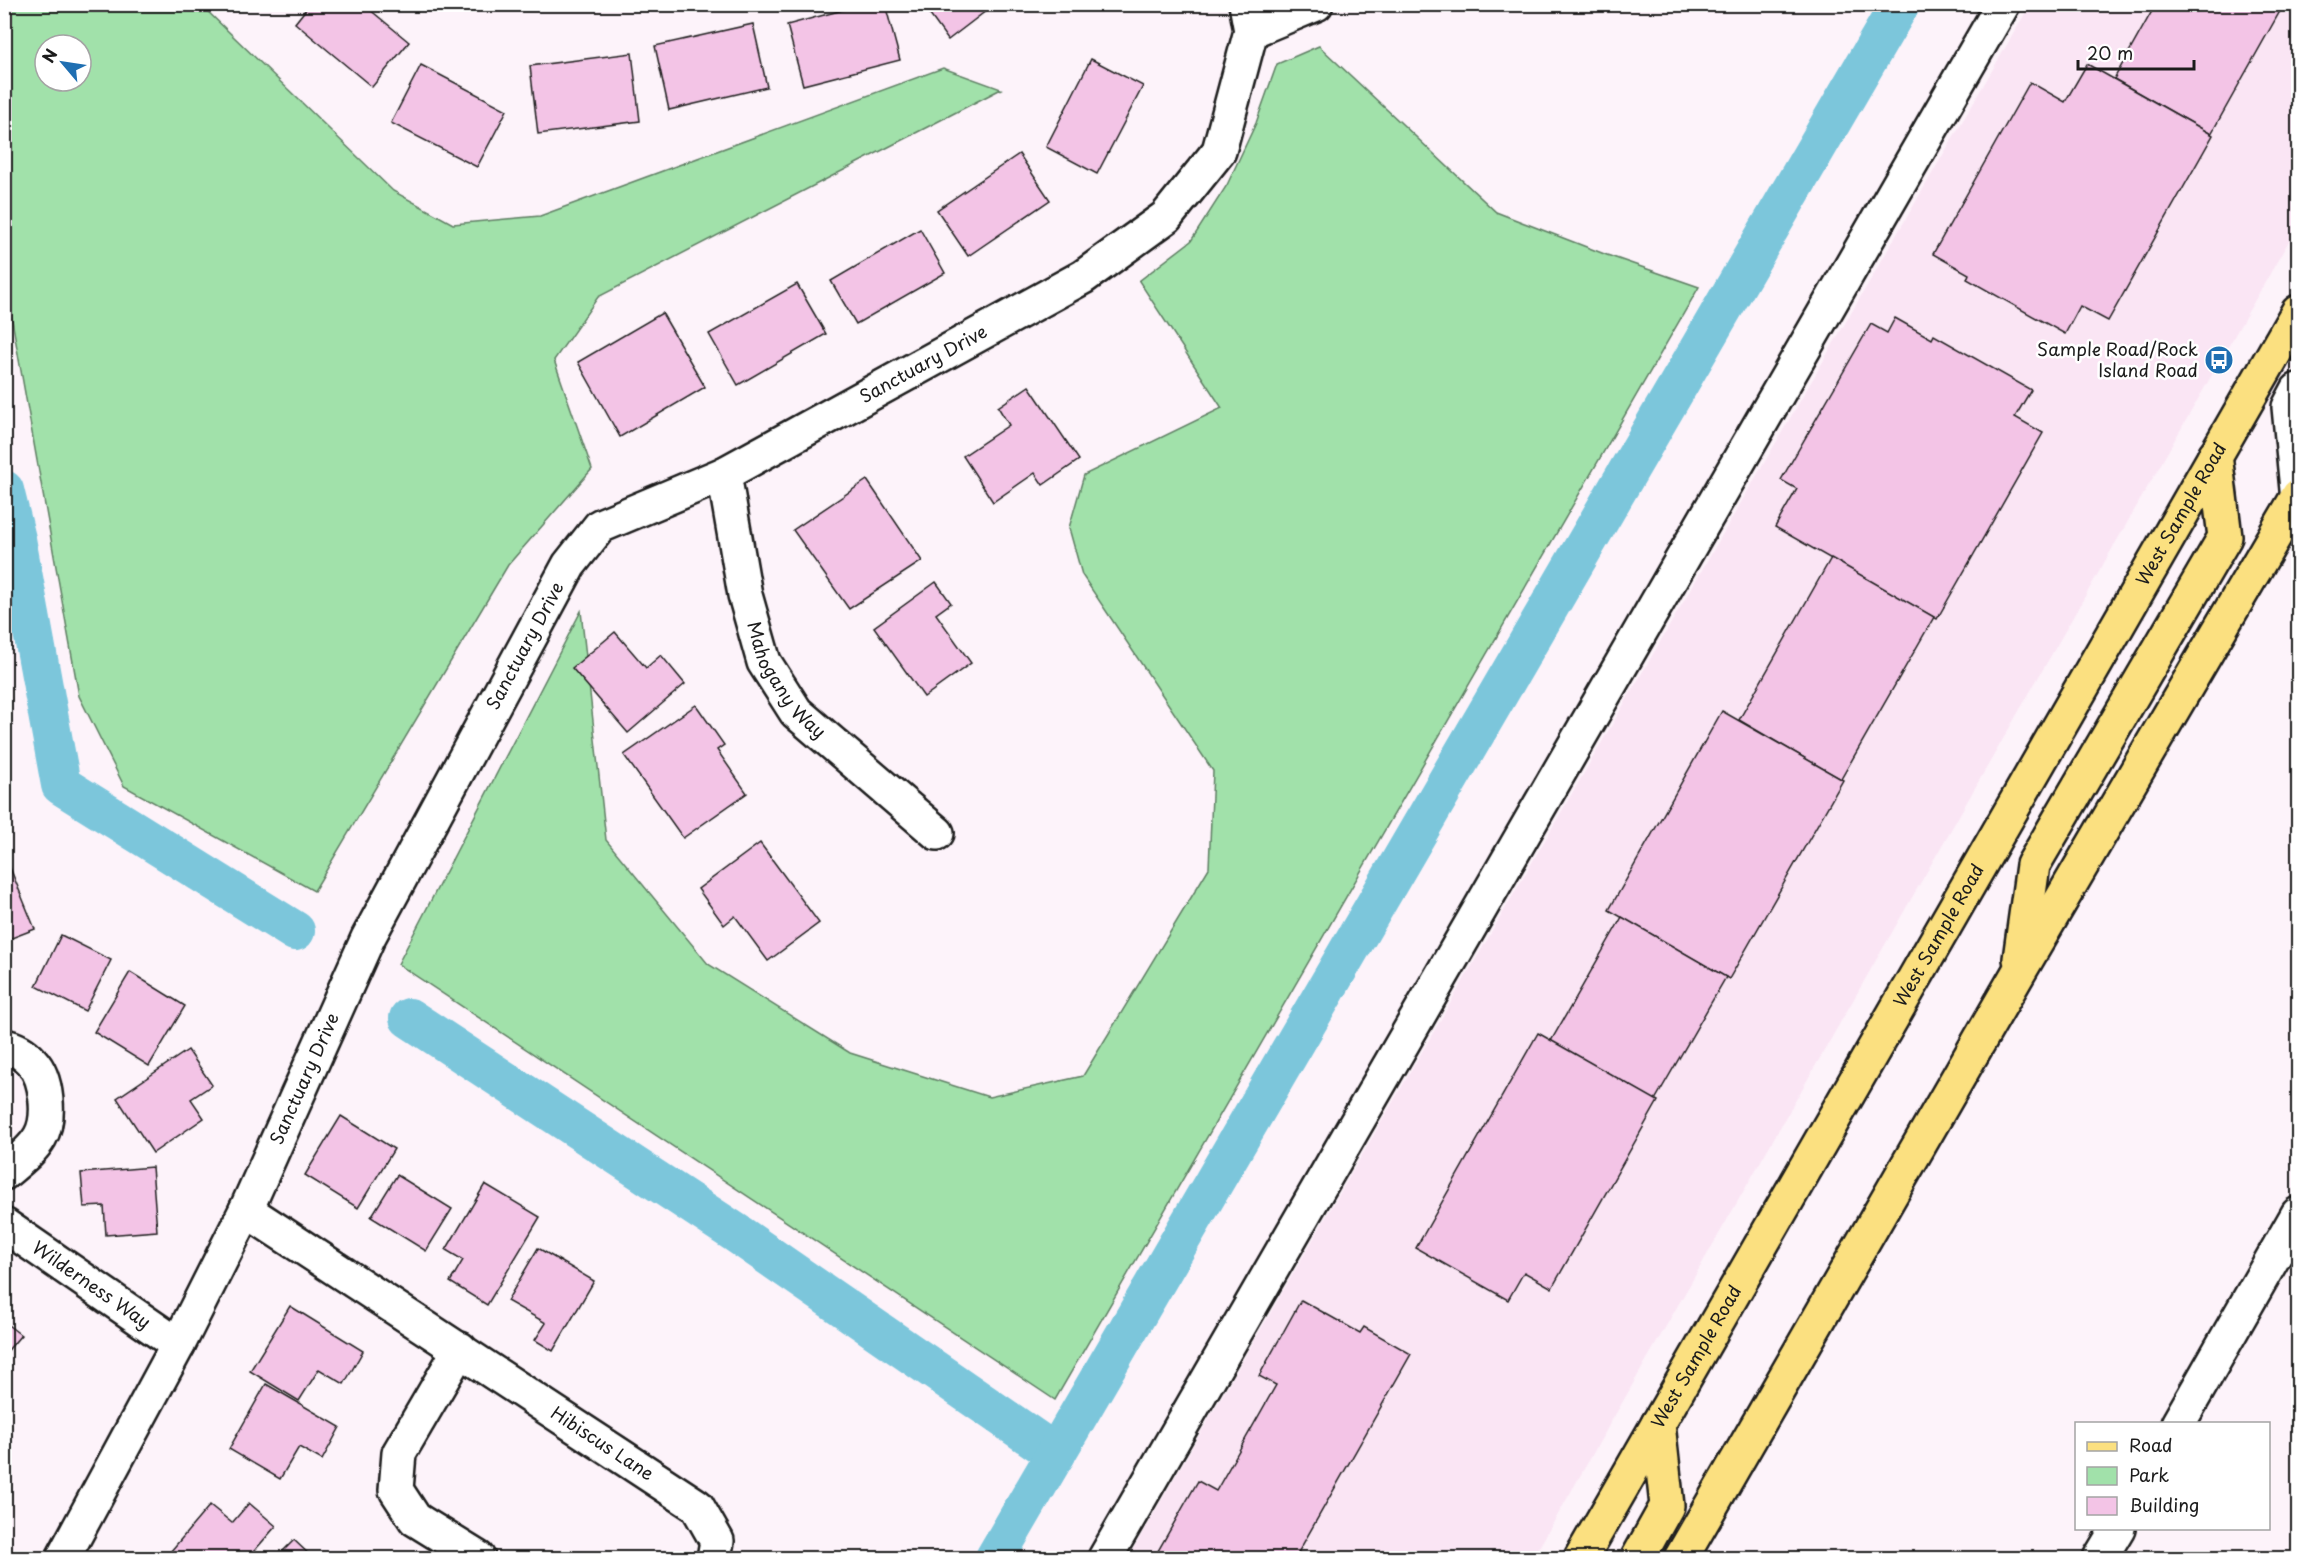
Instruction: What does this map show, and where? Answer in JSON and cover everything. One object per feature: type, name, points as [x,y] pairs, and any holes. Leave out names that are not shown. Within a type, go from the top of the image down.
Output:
[{"type":"main road","name":"West Sample Road","points":[[1581,1558],[2298,312]]},
{"type":"main road","points":[[2019,972],[2033,865],[2225,537],[2215,455]]},
{"type":"main road","points":[[1681,1558],[2019,972],[2298,498]]},
{"type":"main road","points":[[1638,1558],[1667,1506],[1658,1424]]},
{"type":"street","points":[[1249,18],[1316,4]]},
{"type":"street","points":[[1105,1558],[2002,4]]},
{"type":"street","name":"Sanctuary Drive","points":[[63,1558],[178,1345],[246,1210],[368,938],[568,565],[600,526],[724,474],[1083,277],[1166,217],[1220,151],[1249,18]]},
{"type":"street","points":[[2298,390],[2289,407],[2298,498]]},
{"type":"street","name":"Mahogany Way","points":[[724,474],[745,595],[764,662],[796,712],[937,833]]},
{"type":"street","points":[[4,1046],[23,1054],[33,1063],[39,1073],[45,1107],[45,1121],[41,1135],[23,1157],[4,1173]]},
{"type":"street","name":"Hibiscus Lane","points":[[246,1210],[697,1506],[717,1541],[714,1558]]},
{"type":"street","points":[[2179,1422],[2298,1214]]},
{"type":"street","name":"Wilderness Way","points":[[4,1226],[178,1345]]},
{"type":"street","points":[[460,1350],[399,1453],[396,1490],[415,1519],[478,1558]]},
{"type":"street","points":[[2100,1558],[2117,1530]]},
{"type":"shaded area","points":[[2030,5],[2298,5],[2298,225],[1533,1558],[1128,1558]]},
{"type":"green space","points":[[4,5],[201,5],[393,191],[453,224],[540,216],[943,68],[1001,89],[598,297],[554,360],[592,469],[508,565],[314,891],[124,786],[79,696],[5,281]]},
{"type":"green space","points":[[1319,46],[1496,212],[1607,255],[1699,287],[1055,1400],[398,964],[581,611],[606,840],[708,964],[850,1053],[989,1097],[1083,1076],[1209,868],[1213,771],[1082,575],[1069,528],[1084,475],[1222,408],[1139,281],[1191,241],[1227,185],[1256,123],[1277,64]]},
{"type":"building","points":[[310,4],[363,4],[409,42],[372,87],[295,23]]},
{"type":"building","points":[[865,4],[885,4],[900,60],[803,85],[787,25]]},
{"type":"building","points":[[922,4],[995,4],[948,40]]},
{"type":"building","points":[[2156,4],[2284,4],[2211,134],[2114,79]]},
{"type":"building","points":[[753,24],[767,87],[669,110],[655,46]]},
{"type":"building","points":[[632,53],[640,121],[538,134],[530,66]]},
{"type":"building","points":[[1091,59],[1143,86],[1097,174],[1046,147]]},
{"type":"building","points":[[2087,64],[2213,135],[2108,321],[2080,306],[2065,334],[1967,279],[1969,274],[1933,254],[2030,82],[2065,102]]},
{"type":"building","points":[[421,65],[507,110],[477,167],[391,123]]},
{"type":"building","points":[[1019,154],[1050,200],[968,256],[937,210]]},
{"type":"building","points":[[920,229],[945,273],[856,324],[831,281]]},
{"type":"building","points":[[797,284],[826,334],[738,385],[709,334]]},
{"type":"building","points":[[662,313],[705,387],[620,437],[578,362]]},
{"type":"building","points":[[1895,318],[1932,339],[1934,335],[2031,390],[2015,417],[2043,433],[1937,619],[1775,527],[1797,489],[1781,480],[1871,324],[1887,333]]},
{"type":"building","points":[[1029,386],[1079,460],[1043,485],[1035,473],[993,502],[963,456],[1009,425],[998,407]]},
{"type":"building","points":[[867,480],[922,561],[849,609],[793,530]]},
{"type":"building","points":[[1831,558],[1934,617],[1841,779],[1739,720]]},
{"type":"building","points":[[936,582],[951,603],[936,614],[971,663],[924,697],[874,627]]},
{"type":"building","points":[[615,632],[646,668],[661,655],[685,684],[628,733],[572,668]]},
{"type":"building","points":[[696,705],[724,745],[717,750],[747,793],[683,838],[624,755]]},
{"type":"building","points":[[1722,711],[1843,780],[1729,979],[1609,910]]},
{"type":"building","points":[[760,843],[819,923],[768,961],[735,916],[724,925],[698,889]]},
{"type":"building","points":[[6,858],[35,929],[4,941],[4,859]]},
{"type":"building","points":[[1622,917],[1726,977],[1655,1100],[1551,1041]]},
{"type":"building","points":[[61,935],[111,960],[85,1011],[36,986]]},
{"type":"building","points":[[130,972],[185,1006],[149,1066],[94,1032]]},
{"type":"building","points":[[1538,1033],[1658,1101],[1552,1288],[1524,1272],[1508,1300],[1416,1248]]},
{"type":"building","points":[[188,1050],[212,1085],[191,1099],[204,1118],[153,1153],[117,1098]]},
{"type":"building","points":[[341,1116],[394,1149],[358,1208],[305,1175]]},
{"type":"building","points":[[152,1167],[157,1231],[106,1235],[104,1206],[84,1207],[81,1173]]},
{"type":"building","points":[[397,1175],[452,1209],[426,1251],[371,1217]]},
{"type":"building","points":[[485,1184],[540,1217],[487,1305],[450,1282],[463,1260],[446,1250]]},
{"type":"building","points":[[538,1248],[594,1281],[553,1351],[535,1340],[546,1323],[507,1301]]},
{"type":"building","points":[[1301,1300],[1360,1333],[1364,1327],[1411,1354],[1295,1558],[1154,1558],[1198,1481],[1216,1491],[1276,1385],[1259,1376]]},
{"type":"building","points":[[290,1306],[363,1351],[344,1384],[319,1369],[299,1401],[250,1371]]},
{"type":"building","points":[[4,1322],[21,1335],[4,1355]]},
{"type":"building","points":[[266,1384],[340,1427],[322,1460],[299,1447],[280,1479],[229,1449]]},
{"type":"building","points":[[249,1503],[276,1526],[248,1558],[165,1558],[210,1505],[232,1523]]},
{"type":"building","points":[[294,1540],[313,1558],[276,1558]]},
{"type":"waterway","points":[[995,1558],[1900,4]]},
{"type":"waterway","points":[[4,490],[16,539],[61,785],[295,931]]},
{"type":"waterway","points":[[409,1018],[736,1233],[1056,1454]]},
{"type":"place","name":"Sample Road/Rock Island Road","points":[[2219,360]]}]
